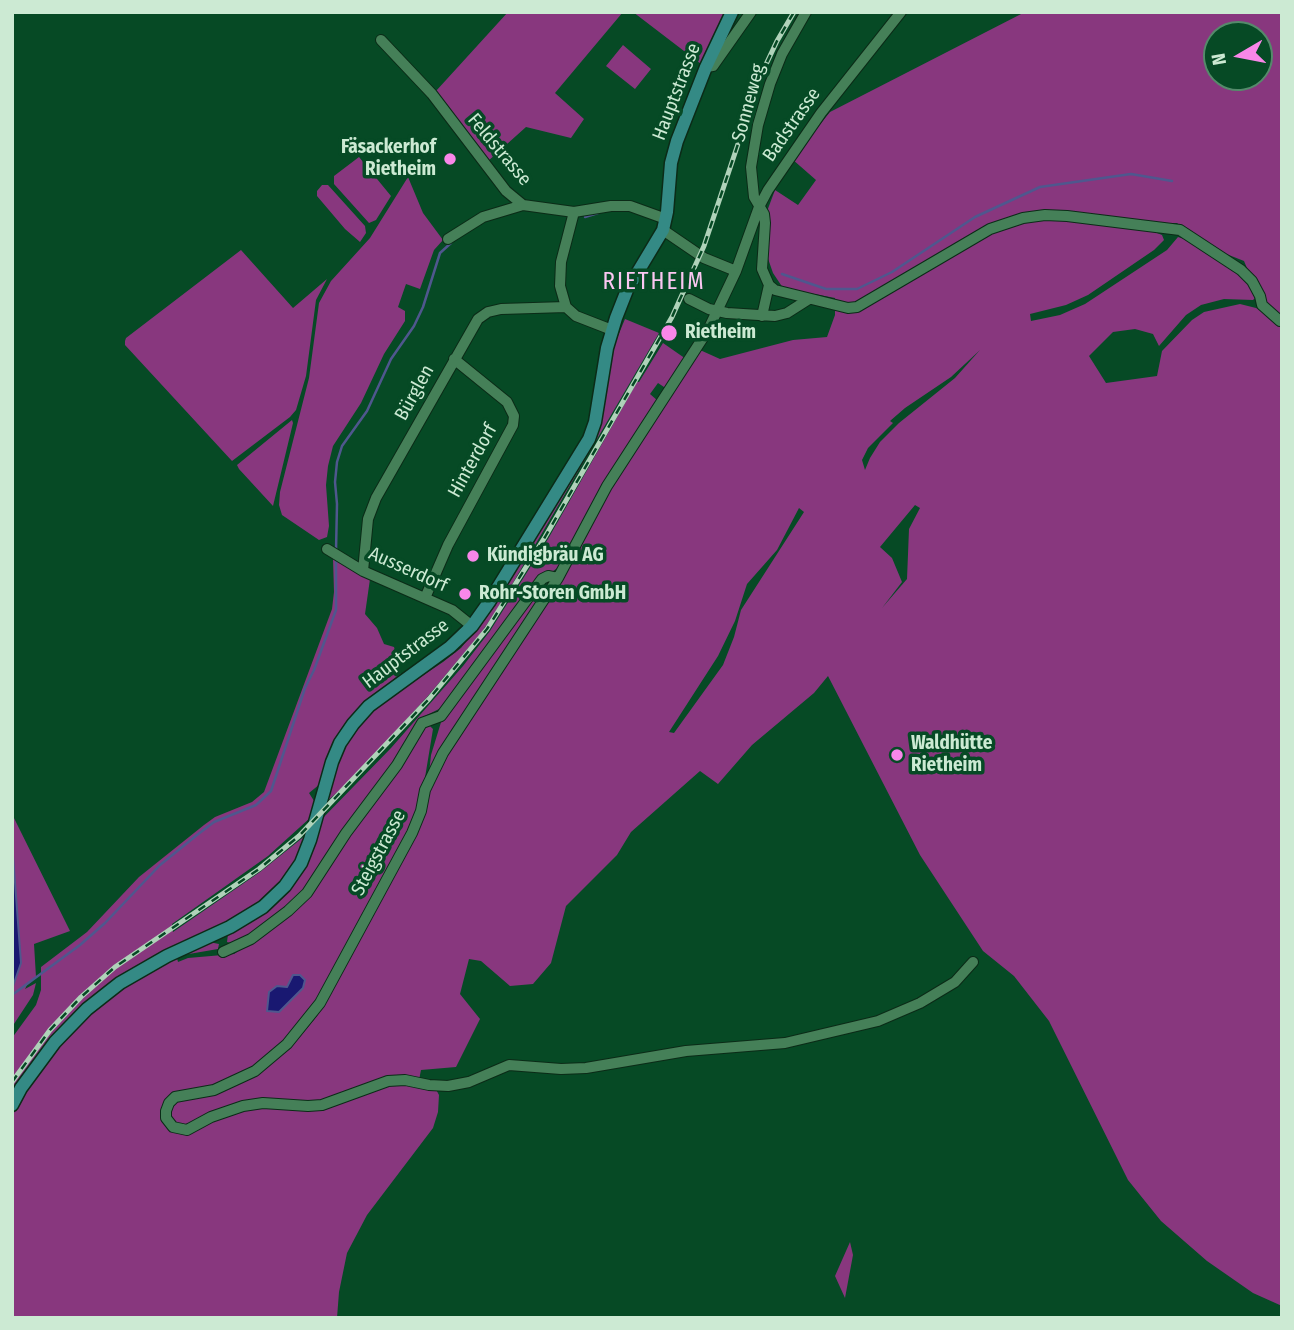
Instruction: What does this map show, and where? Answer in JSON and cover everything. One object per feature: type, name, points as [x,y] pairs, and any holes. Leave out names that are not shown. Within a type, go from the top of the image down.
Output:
[{"type":"main road","name":"Hauptstrasse","points":[[12,1105],[21,1088],[55,1042],[87,1009],[120,983],[155,962],[216,934],[263,908],[285,886],[301,863],[332,762],[340,743],[353,724],[369,706],[450,648],[472,626],[511,568],[589,439],[595,422],[612,330],[626,290],[665,224],[675,149],[706,67],[732,12]]},
{"type":"street","points":[[706,67],[713,66],[751,12]]},
{"type":"street","name":"Sonneweg","points":[[769,285],[762,270],[765,223],[752,188],[751,167],[758,125],[782,54],[806,12]]},
{"type":"street","name":"Badstrasse","points":[[736,271],[759,207],[768,190],[821,114],[901,12]]},
{"type":"street","name":"Feldstrasse","points":[[381,40],[432,94],[506,191],[523,205],[574,212],[630,206],[665,224],[710,261],[736,271]]},
{"type":"street","points":[[448,239],[483,217],[523,205]]},
{"type":"street","points":[[574,212],[561,262],[560,285],[566,307],[576,316],[612,330]]},
{"type":"street","points":[[762,316],[769,285],[781,292],[848,308],[857,307],[990,229],[1023,218],[1045,215],[1180,230],[1241,270],[1252,281],[1262,305],[1280,321]]},
{"type":"street","name":"Steigstrasse","points":[[736,271],[699,344],[607,486],[558,578],[443,753],[425,790],[412,833],[312,1014],[287,1044],[255,1071],[214,1090],[174,1097],[166,1111],[166,1118],[173,1127],[187,1130],[243,1105],[322,1105],[387,1081],[405,1080],[429,1085],[463,1084],[509,1065],[586,1068],[668,1053],[766,1046],[824,1035],[878,1021],[920,1003],[955,982],[973,962]]},
{"type":"street","points":[[689,299],[717,311],[762,316],[782,315],[809,299]]},
{"type":"street","name":"Bürglen","points":[[363,571],[368,519],[376,498],[478,319],[488,312],[566,307]]},
{"type":"street","name":"Hinterdorf","points":[[425,598],[448,545],[513,425],[514,415],[508,402],[454,359]]},
{"type":"street","name":"Ausserdorf","points":[[327,549],[363,571],[452,610],[472,626]]},
{"type":"street","points":[[216,934],[225,951],[251,939],[307,893],[346,833],[397,765],[422,723],[441,716],[542,579],[548,576],[558,578]]},
{"type":"shaded area","points":[[508,12],[623,12],[555,93],[584,119],[571,138],[526,127],[487,162],[436,91]]},
{"type":"shaded area","points":[[633,12],[726,12],[701,64]]},
{"type":"shaded area","points":[[1025,12],[1282,12],[1282,1306],[1253,1293],[1207,1261],[1161,1221],[1128,1180],[1049,1021],[1014,976],[983,951],[920,855],[828,676],[814,693],[752,745],[718,784],[700,771],[631,832],[617,855],[566,906],[551,963],[533,984],[510,986],[481,961],[469,959],[460,994],[480,1019],[456,1067],[421,1070],[419,1080],[431,1080],[439,1095],[433,1128],[367,1215],[347,1253],[337,1318],[12,1318],[12,1038],[36,1005],[41,990],[41,967],[87,932],[139,877],[204,825],[215,817],[252,802],[264,792],[332,609],[333,558],[370,579],[365,614],[377,628],[384,644],[394,647],[401,673],[366,703],[320,784],[309,793],[316,804],[310,818],[268,856],[172,924],[173,932],[260,872],[306,835],[301,852],[283,882],[257,905],[228,924],[175,945],[177,956],[209,942],[219,944],[218,949],[183,955],[177,958],[178,962],[188,958],[234,954],[291,914],[424,728],[430,726],[433,729],[420,808],[311,1013],[257,1074],[290,1049],[317,1016],[417,833],[425,810],[431,755],[442,719],[541,589],[553,580],[700,350],[720,359],[793,340],[827,337],[835,315],[835,298],[783,288],[773,273],[765,250],[766,214],[775,190],[798,205],[816,180],[792,159],[830,112]],"holes":[[[1177,223],[1201,244],[1244,261],[1263,312],[1240,304],[1204,312],[1192,320],[1162,351],[1157,376],[1106,383],[1089,356],[1113,332],[1135,329],[1153,334],[1159,346],[1186,315],[1201,305],[1224,299],[1255,298],[1247,279],[1220,258],[1193,242],[1178,237],[1167,250],[1085,304],[1060,315],[1031,321],[1030,314],[1066,305],[1088,295],[1154,250],[1164,240],[1162,235],[1147,229],[1147,224]],[[980,350],[955,378],[899,423],[880,442],[865,470],[862,460],[868,448],[893,423],[890,421],[951,377]],[[915,505],[920,508],[909,529],[907,579],[882,608],[902,582],[892,558],[880,547]],[[799,508],[804,512],[741,610],[723,665],[674,733],[669,732],[718,656],[735,621],[747,584],[777,550]]]},
{"type":"shaded area","points":[[623,45],[651,69],[635,89],[606,66]]},
{"type":"shaded area","points":[[359,157],[391,196],[376,220],[369,223],[334,184],[334,176]]},
{"type":"shaded area","points":[[408,177],[423,213],[443,240],[434,250],[420,289],[406,284],[398,307],[405,311],[405,321],[384,354],[361,403],[333,446],[326,485],[329,526],[327,537],[319,540],[282,515],[279,505],[309,378],[319,303],[331,281],[370,238]]},
{"type":"shaded area","points":[[322,185],[328,185],[365,226],[366,233],[360,242],[317,196]]},
{"type":"shaded area","points":[[241,250],[293,308],[327,279],[316,300],[306,376],[296,410],[232,461],[125,345],[125,341]]},
{"type":"shaded area","points":[[625,319],[659,333],[500,605],[481,633],[428,696],[350,781],[324,804],[336,765],[359,724],[374,708],[461,648],[496,604],[534,536],[593,443],[615,343]]},
{"type":"shaded area","points":[[663,343],[686,359],[667,389],[658,383],[650,394],[658,401],[563,564],[549,574],[441,708],[421,718],[412,737],[305,890],[287,909],[248,937],[227,942],[228,934],[265,913],[319,822],[391,748],[490,631],[548,539],[637,382]]},
{"type":"shaded area","points":[[292,420],[293,423],[273,506],[237,465]]},
{"type":"shaded area","points":[[12,814],[70,931],[34,944],[36,977],[25,989],[36,983],[33,995],[12,1027]]},
{"type":"shaded area","points":[[12,842],[21,963],[12,989]]},
{"type":"shaded area","points":[[293,975],[300,975],[305,980],[303,988],[279,1012],[267,1011],[269,992],[277,986],[287,987]]},
{"type":"shaded area","points":[[850,1242],[853,1255],[845,1298],[835,1276]]},
{"type":"waterway","points":[[782,274],[826,289],[857,289],[892,272],[975,217],[1040,187],[1131,174],[1172,181]]},
{"type":"waterway","points":[[585,217],[598,213]]},
{"type":"waterway","points":[[336,551],[335,482],[342,446],[367,411],[391,359],[414,326],[423,307],[440,253],[451,243]]},
{"type":"waterway","points":[[12,995],[80,945],[105,923],[160,865],[197,835],[214,822],[256,805],[271,791],[305,688],[336,610],[336,561]]},
{"type":"railway","points":[[12,1082],[50,1030],[81,997],[115,967],[259,869],[299,836],[429,699],[487,629],[545,537],[672,317],[704,246],[761,75],[794,12]]},
{"type":"place","name":"Fäsackerhof Rietheim","points":[[450,159]]},
{"type":"place","name":"Rietheim","points":[[669,333]]},
{"type":"place","name":"Kündigbräu AG","points":[[473,556]]},
{"type":"place","name":"Rohr-Storen GmbH","points":[[465,594]]},
{"type":"place","name":"Waldhütte Rietheim","points":[[897,755]]},
{"type":"district","name":"RIETHEIM","points":[[654,283]]}]
